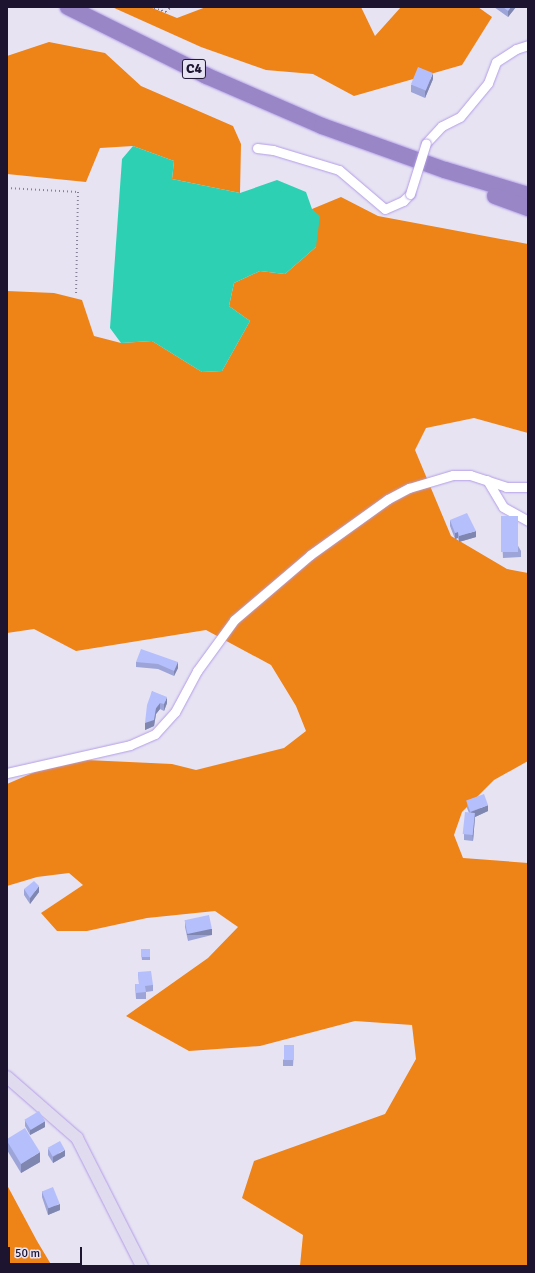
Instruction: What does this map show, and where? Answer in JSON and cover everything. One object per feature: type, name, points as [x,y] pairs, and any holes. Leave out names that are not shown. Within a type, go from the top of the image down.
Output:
[{"type":"highway","name":"C4","points":[[68,7],[207,76],[322,126],[445,170],[528,195]]},
{"type":"highway","points":[[322,126],[368,152],[528,208]]},
{"type":"main road","points":[[7,1077],[77,1138],[142,1266]]},
{"type":"street","points":[[257,148],[273,150],[339,170],[385,209],[403,201],[410,194],[426,143],[442,126],[460,117],[488,83],[496,62],[516,49],[528,45]]},
{"type":"street","points":[[7,773],[130,745],[155,734],[175,712],[197,671],[222,633],[234,620],[310,555],[388,499],[409,488],[453,475],[470,475],[506,487],[528,487]]},
{"type":"street","points":[[487,480],[503,507],[528,521]]},
{"type":"path","points":[[150,7],[166,12],[171,7]]},
{"type":"path","points":[[7,188],[78,192],[76,294]]},
{"type":"shaded area","points":[[112,7],[150,7],[177,18],[206,7],[361,7],[375,36],[401,7],[478,7],[492,17],[462,65],[354,96],[313,74],[266,70],[201,47]]},
{"type":"shaded area","points":[[49,42],[105,53],[141,86],[233,126],[241,144],[240,193],[172,179],[174,161],[133,146],[100,148],[86,182],[7,174],[7,56]]},
{"type":"shaded area","points":[[133,146],[174,161],[172,179],[240,193],[277,180],[306,192],[312,209],[320,216],[316,247],[285,274],[260,271],[234,283],[229,306],[250,321],[222,371],[202,372],[152,341],[121,343],[110,328],[122,159]]},
{"type":"shaded area","points":[[341,197],[378,216],[528,244],[528,433],[474,418],[426,428],[415,450],[451,536],[507,569],[528,573],[528,761],[494,780],[462,812],[454,835],[463,858],[528,863],[528,1266],[300,1266],[303,1235],[242,1198],[254,1161],[385,1114],[416,1059],[412,1025],[355,1021],[260,1046],[189,1051],[126,1016],[208,958],[238,927],[215,911],[147,918],[87,931],[57,931],[41,913],[83,885],[69,873],[37,877],[7,886],[7,784],[65,759],[172,764],[196,770],[284,748],[306,731],[296,706],[271,665],[206,630],[76,651],[34,629],[7,633],[7,291],[54,293],[82,300],[94,336],[121,343],[152,341],[202,372],[222,371],[250,321],[229,306],[234,283],[260,271],[285,274],[316,247],[312,209]]},
{"type":"shaded area","points":[[7,1185],[37,1241],[52,1266],[7,1266]]},
{"type":"building","points":[[503,7],[511,7],[508,11]]},
{"type":"building","points":[[418,67],[433,73],[426,91],[411,85]]},
{"type":"building","points":[[467,513],[476,531],[459,536],[458,532],[455,533],[450,520]]},
{"type":"building","points":[[501,516],[518,516],[518,552],[501,552]]},
{"type":"building","points":[[141,649],[178,662],[174,671],[158,664],[136,662]]},
{"type":"building","points":[[152,691],[167,697],[164,704],[160,703],[156,708],[154,720],[145,723],[147,705]]},
{"type":"building","points":[[484,794],[488,805],[470,812],[466,800]]},
{"type":"building","points":[[465,812],[475,813],[473,835],[463,834]]},
{"type":"building","points":[[34,881],[39,886],[30,898],[24,889]]},
{"type":"building","points":[[209,915],[212,929],[187,934],[185,920]]},
{"type":"building","points":[[141,949],[150,949],[150,957],[141,957]]},
{"type":"building","points":[[151,971],[153,985],[145,986],[146,992],[136,993],[135,984],[139,984],[138,972]]},
{"type":"building","points":[[284,1045],[294,1045],[294,1060],[284,1060]]},
{"type":"building","points":[[39,1111],[45,1121],[31,1130],[24,1120]]},
{"type":"building","points":[[25,1128],[40,1152],[21,1164],[7,1139]]},
{"type":"building","points":[[60,1141],[65,1150],[53,1157],[48,1148]]},
{"type":"building","points":[[53,1187],[60,1204],[49,1208],[42,1191]]}]
